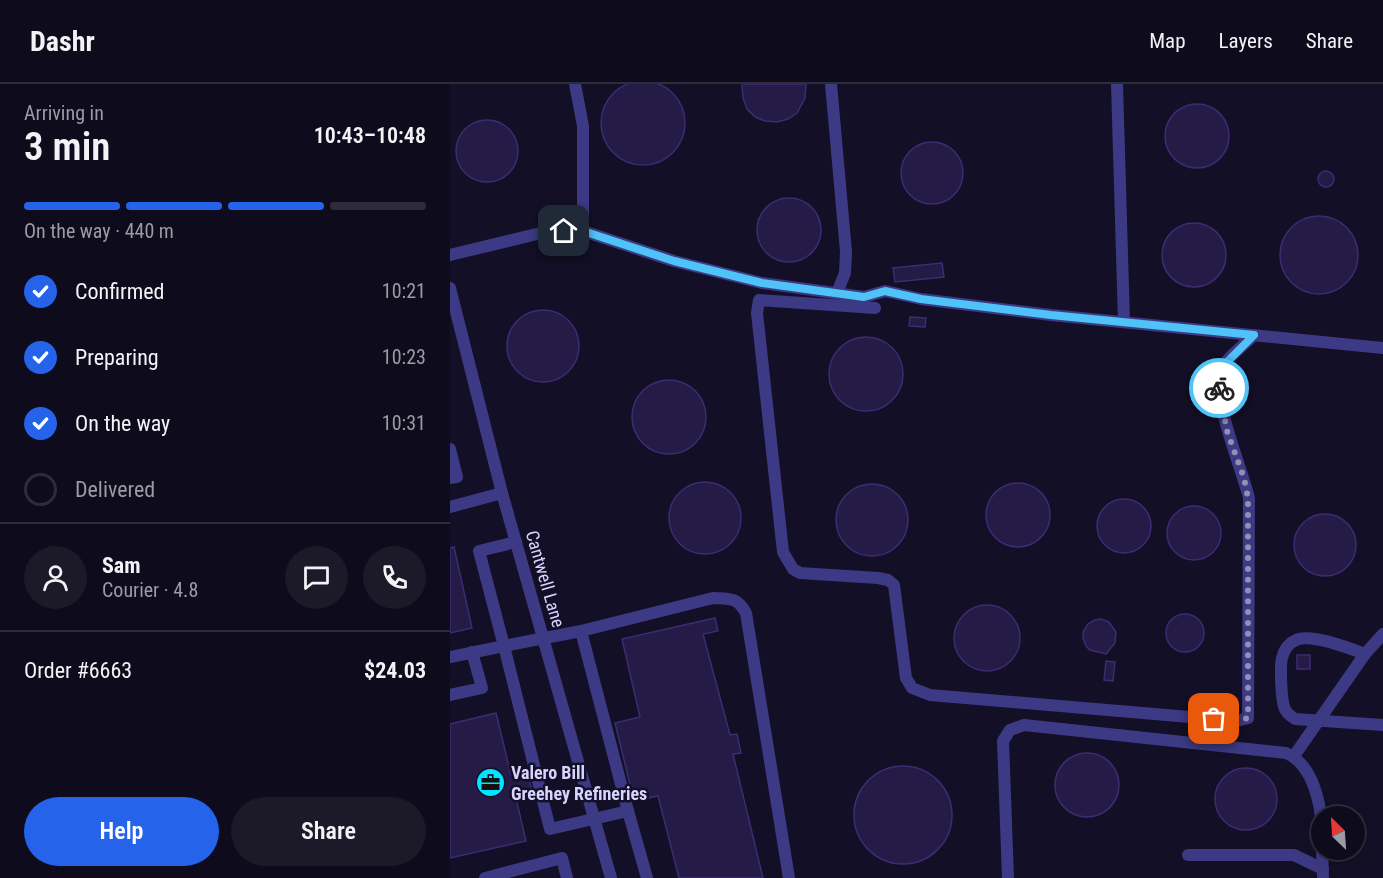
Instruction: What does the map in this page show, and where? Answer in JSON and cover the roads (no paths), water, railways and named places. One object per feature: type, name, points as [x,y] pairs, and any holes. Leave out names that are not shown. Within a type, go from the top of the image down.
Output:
[{"type":"street","points":[[575,84],[583,126],[583,231]]},
{"type":"street","points":[[831,84],[846,252],[845,273],[837,293]]},
{"type":"street","points":[[1117,84],[1124,322]]},
{"type":"street","points":[[450,255],[545,232],[583,231],[674,261],[762,283],[864,297],[885,291],[921,299],[1383,348]]},
{"type":"street","name":"Cantwell Lane","points":[[450,288],[502,493],[611,878]]},
{"type":"street","points":[[875,308],[759,300],[757,313],[783,552],[793,569],[800,573],[878,578],[888,580],[894,585],[906,678],[912,688],[930,695],[1237,721],[1248,718],[1248,498],[1244,478],[1227,431],[1218,384],[1220,369],[1254,335]]},
{"type":"street","points":[[450,449],[457,477],[450,478]]},
{"type":"street","points":[[450,507],[502,493]]},
{"type":"street","points":[[516,543],[479,551],[550,829],[628,811]]},
{"type":"street","points":[[450,657],[581,631],[714,598],[730,598],[741,603],[746,613],[789,878]]},
{"type":"street","points":[[581,631],[647,878]]},
{"type":"street","points":[[1294,756],[1365,654],[1383,634]]},
{"type":"street","points":[[1365,654],[1345,646],[1307,638],[1296,639],[1286,647],[1282,659],[1283,707],[1295,719],[1383,725]]},
{"type":"street","points":[[450,695],[482,688],[472,652]]},
{"type":"street","points":[[1008,878],[1004,741],[1010,730],[1024,725],[1286,753],[1294,756],[1302,764],[1320,806]]},
{"type":"street","points":[[1188,855],[1294,855],[1323,873]]},
{"type":"street","points":[[486,878],[562,858],[567,878]]},
{"type":"place","name":"Valero Bill Greehey Refineries","points":[[490,783]]}]
